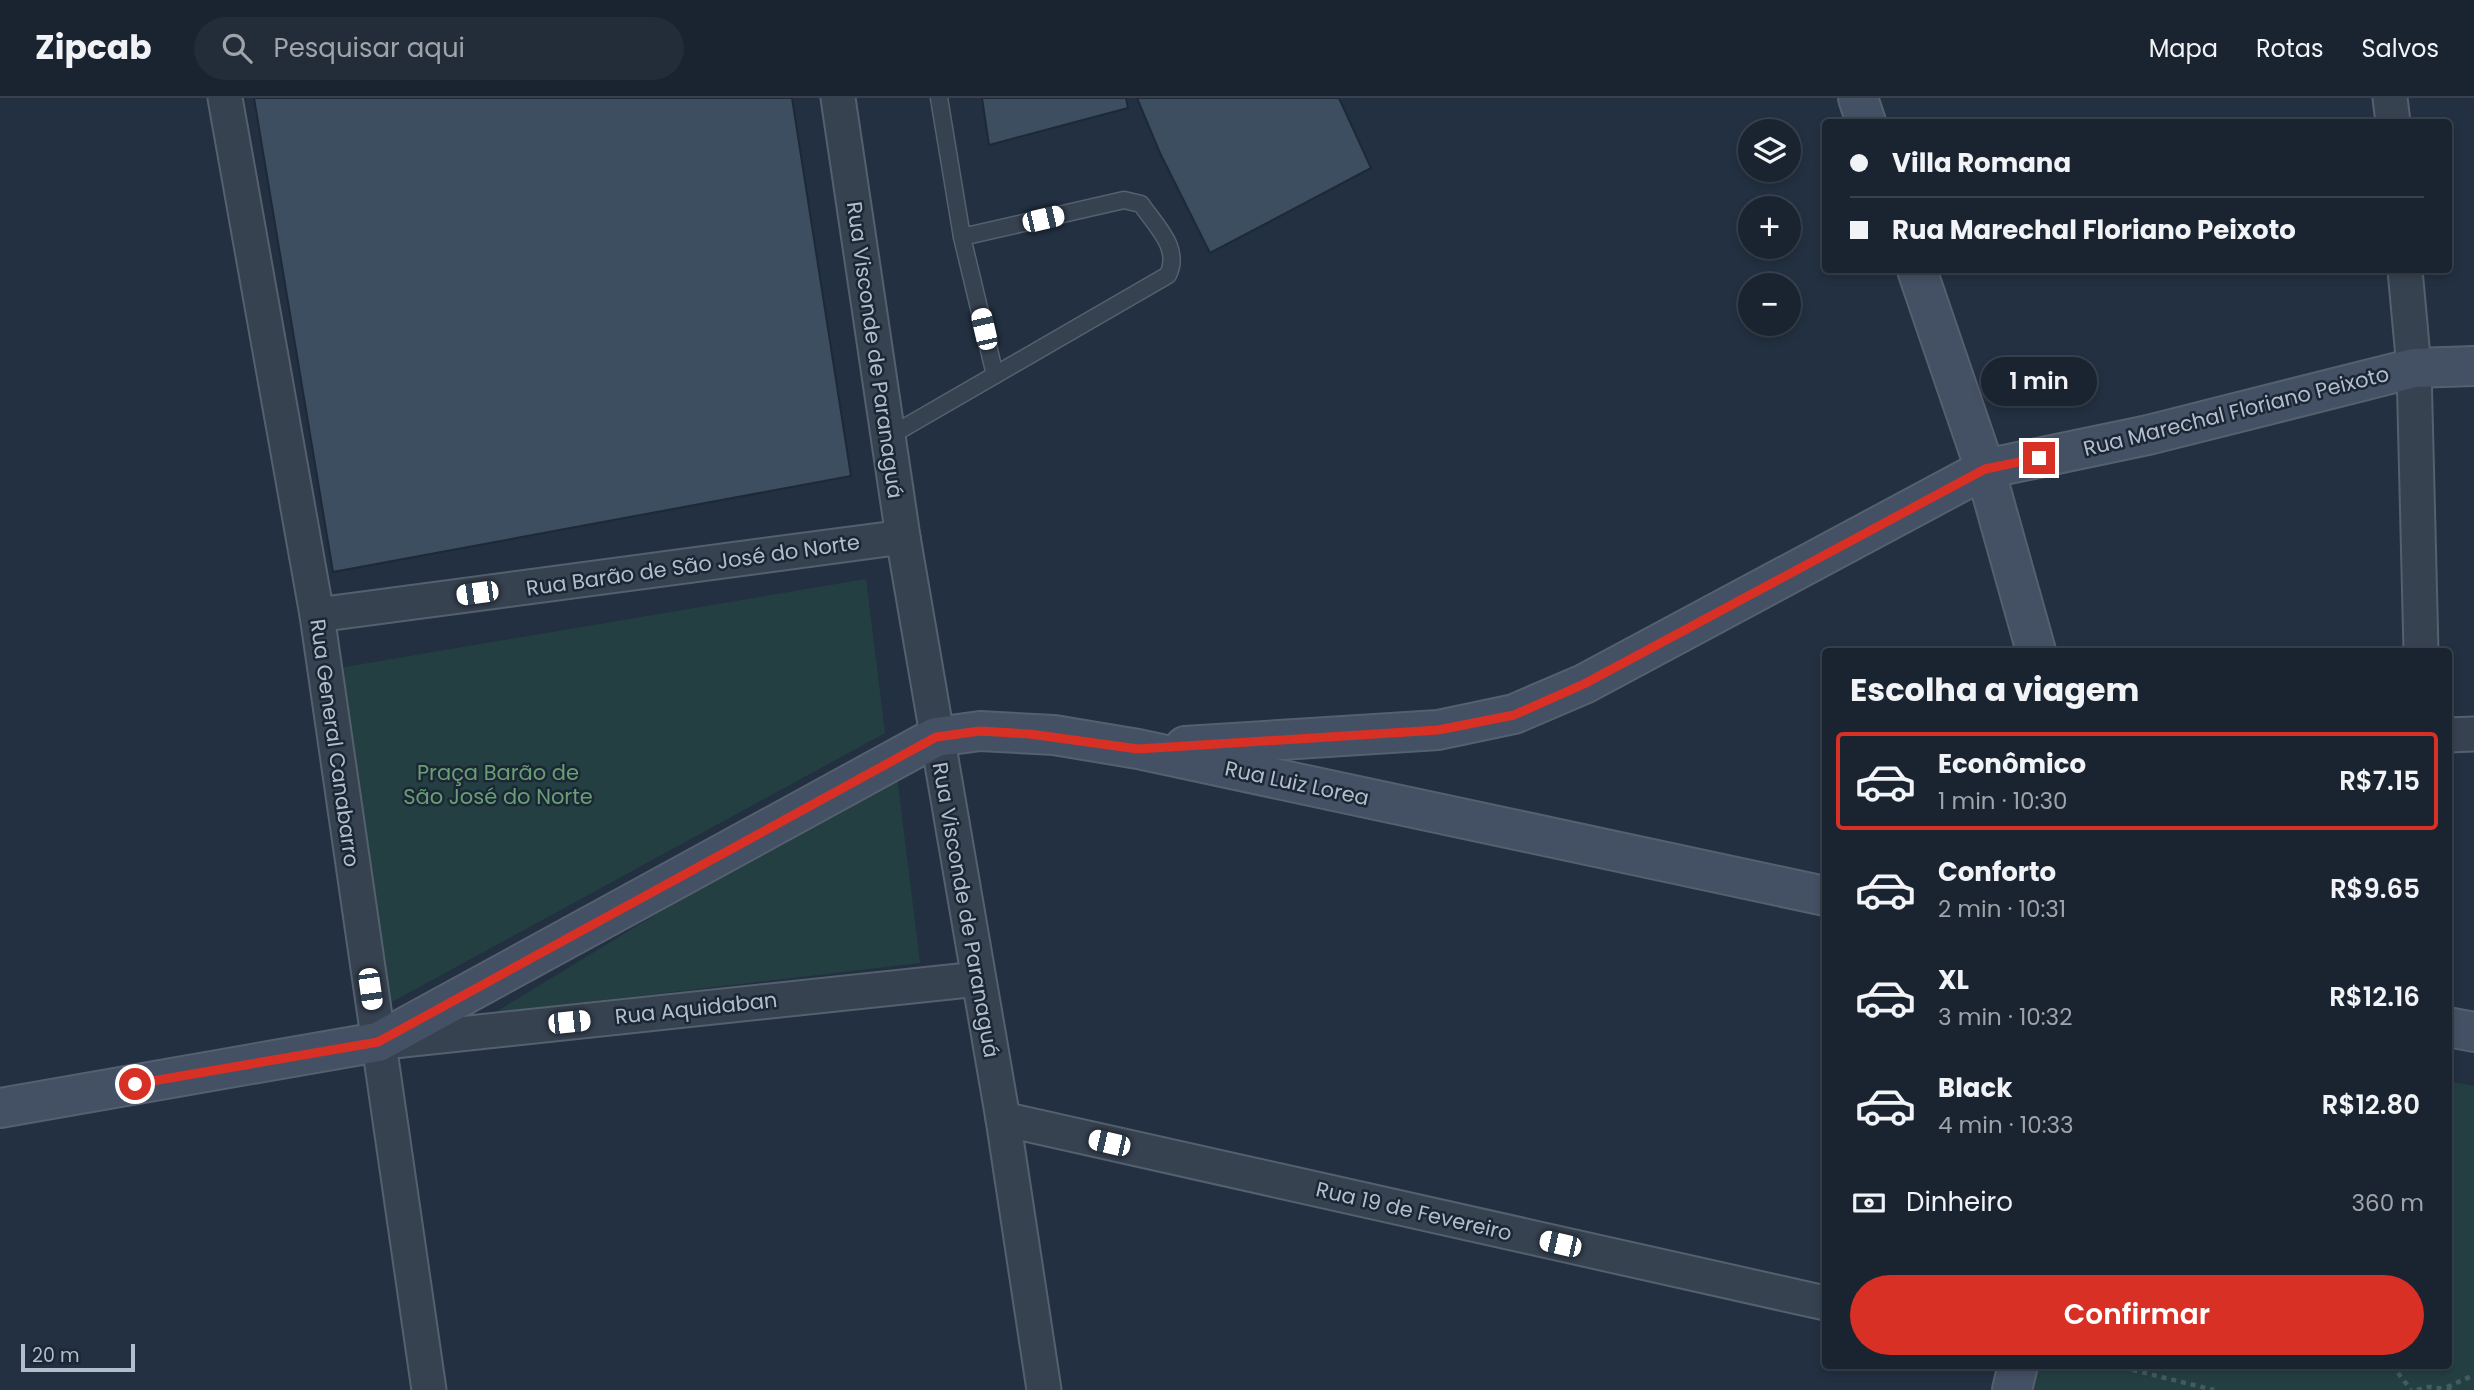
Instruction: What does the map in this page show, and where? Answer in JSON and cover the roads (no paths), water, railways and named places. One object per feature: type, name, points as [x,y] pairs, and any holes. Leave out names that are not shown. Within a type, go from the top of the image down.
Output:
[{"type":"main road","points":[[1858,98],[1865,119]]},
{"type":"main road","points":[[1918,273],[1985,469],[2035,648]]},
{"type":"main road","name":"Rua Marechal Floriano Peixoto","points":[[1138,749],[1438,730],[1514,715],[1584,684],[1985,469],[2148,435],[2414,368],[2474,366]]},
{"type":"main road","name":"Rua Luiz Lorea","points":[[378,1042],[936,737],[980,731],[1030,734],[1138,749],[1822,895]]},
{"type":"main road","points":[[2452,1028],[2474,1032]]},
{"type":"main road","name":"Rua Aquidaban","points":[[0,1108],[378,1042]]},
{"type":"main road","points":[[2012,1390],[2017,1369]]},
{"type":"street","name":"Rua General Canabarro","points":[[225,98],[317,615],[429,1390]]},
{"type":"street","name":"Rua Visconde de Paranaguá","points":[[838,98],[903,537],[1003,1119],[1044,1390]]},
{"type":"street","points":[[2390,98],[2393,119]]},
{"type":"street","points":[[2405,273],[2414,368],[2421,648]]},
{"type":"street","name":"Rua Barão de São José do Norte","points":[[317,615],[903,537]]},
{"type":"street","points":[[2452,735],[2474,734]]},
{"type":"street","name":"Rua Aquidaban","points":[[378,1042],[978,978]]},
{"type":"street","name":"Rua 19 de Fevereiro","points":[[1003,1119],[1822,1302]]},
{"type":"lane","points":[[939,98],[962,237],[995,375]]},
{"type":"lane","points":[[888,437],[1168,275],[1173,264],[1173,251],[1141,204],[1124,200],[962,237]]},
{"type":"park label","name":"Praça Barão de São José do Norte","points":[[498,784]]}]
